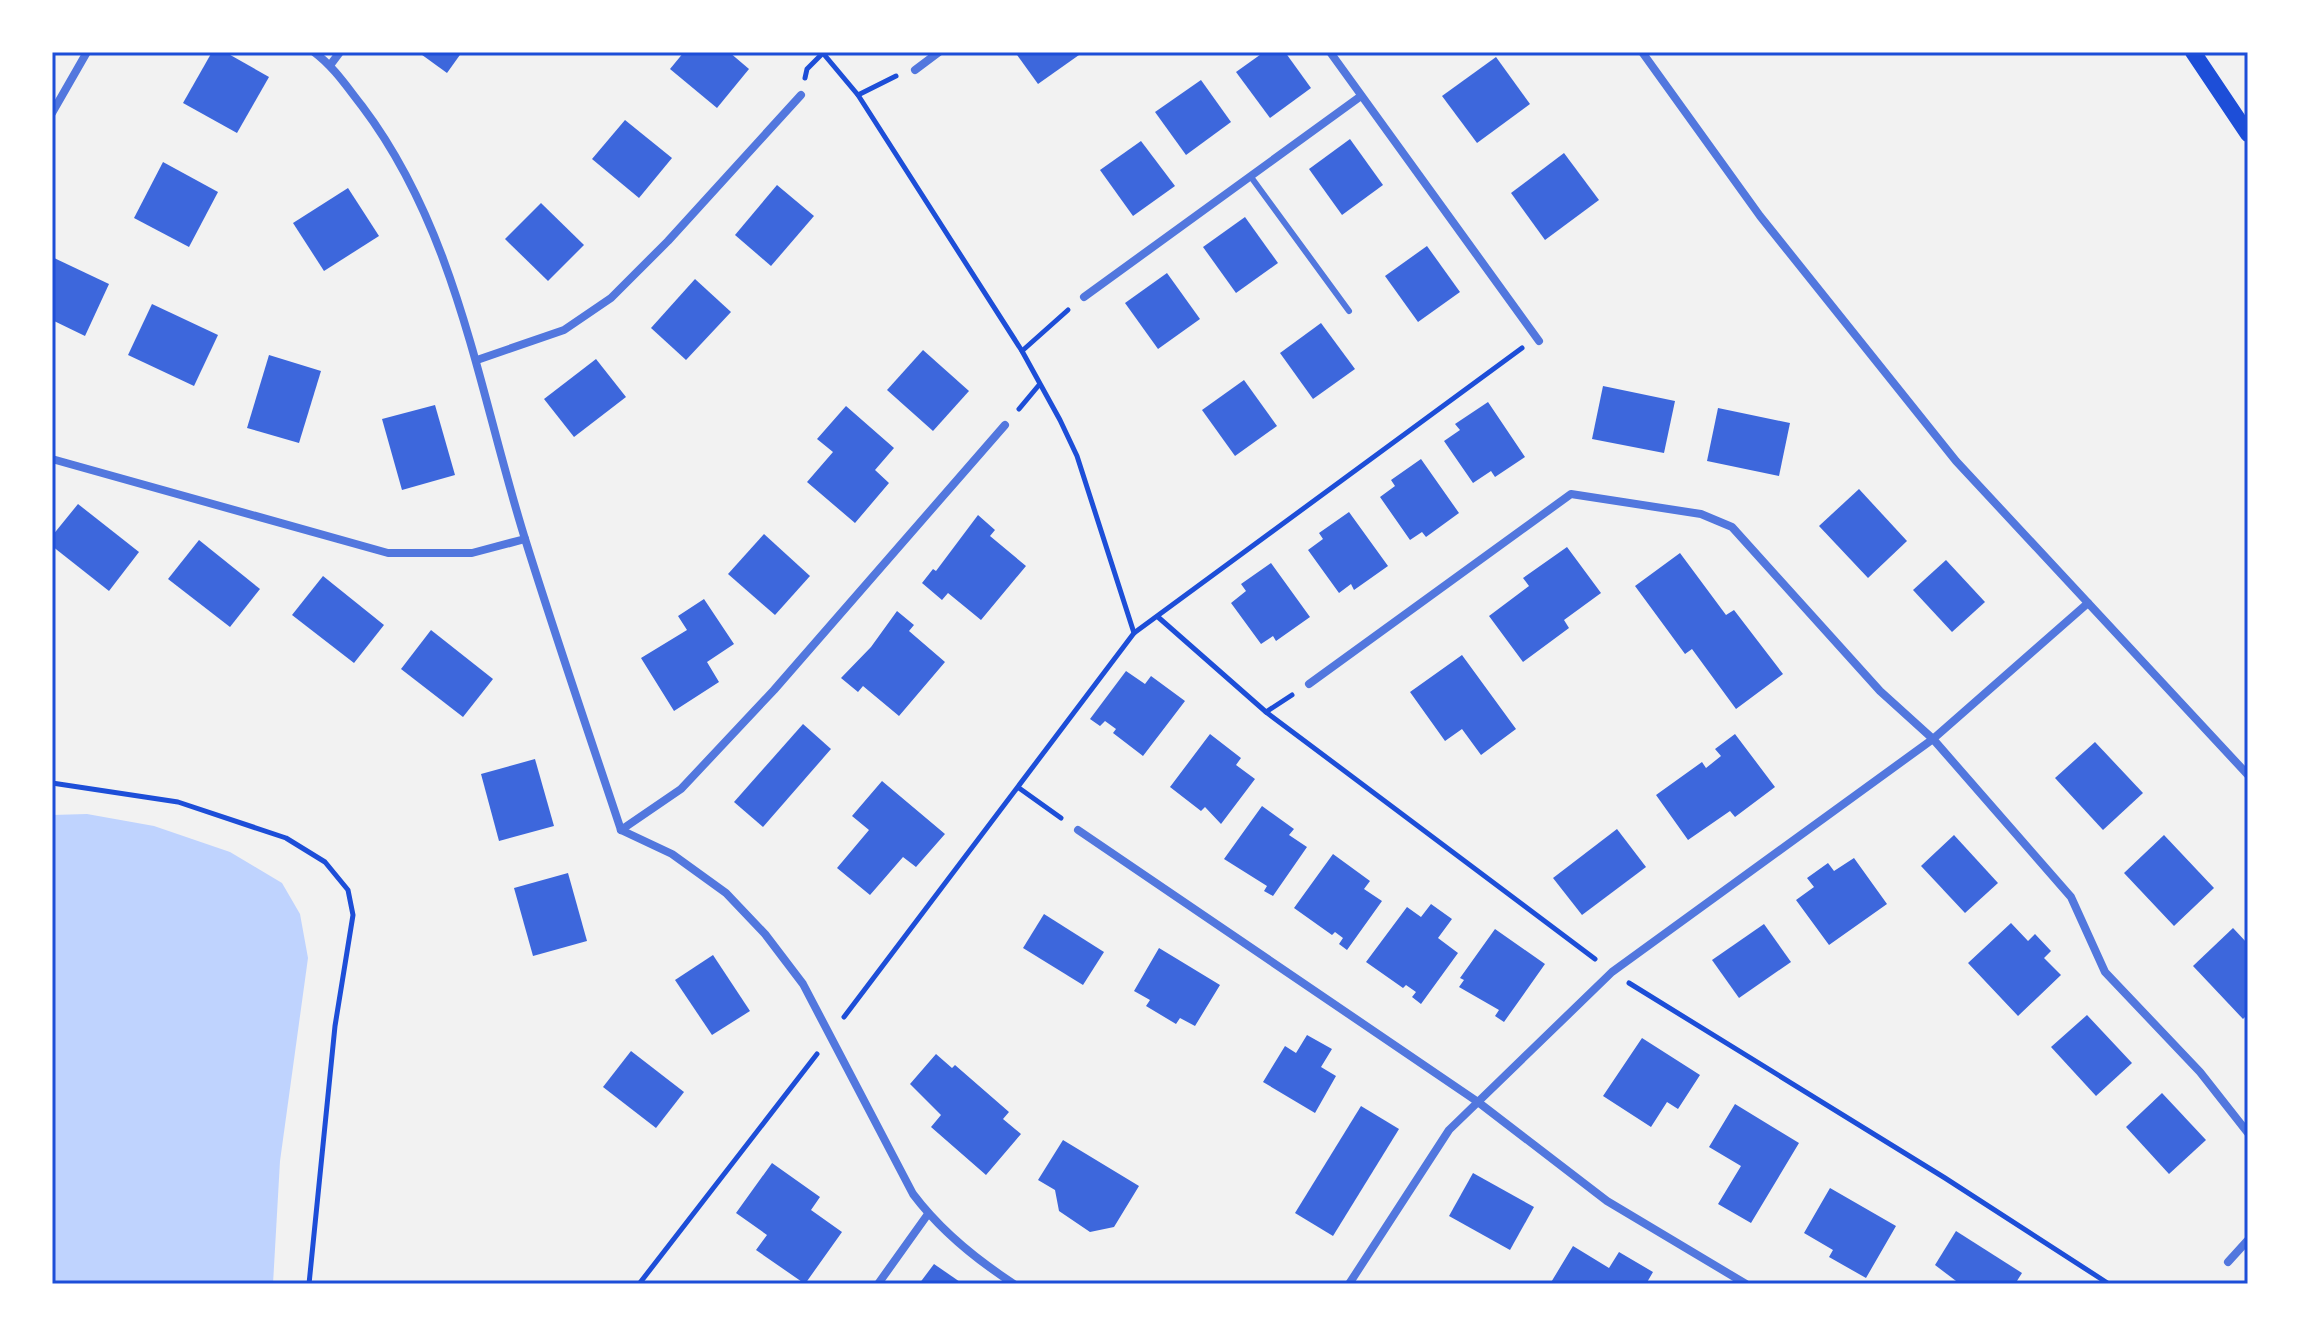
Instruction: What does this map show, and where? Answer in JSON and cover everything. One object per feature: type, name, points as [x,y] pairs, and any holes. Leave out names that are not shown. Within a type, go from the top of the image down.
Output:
[{"type":"main road","points":[[2193,52],[2248,134]]},
{"type":"street","points":[[52,113],[87,52]]},
{"type":"street","points":[[314,52],[331,64],[393,148],[428,214],[477,360],[525,539],[621,830],[672,854],[726,893],[765,934],[803,984],[828,1038],[913,1194],[928,1214],[988,1267],[1014,1284]]},
{"type":"street","points":[[331,64],[340,52]]},
{"type":"street","points":[[915,70],[939,52]]},
{"type":"street","points":[[1330,52],[1539,341]]},
{"type":"street","points":[[1642,52],[1863,350],[1956,461],[2248,775]]},
{"type":"street","points":[[477,360],[564,330],[611,298],[668,241],[801,95]]},
{"type":"street","points":[[1084,297],[1361,96]]},
{"type":"street","points":[[621,830],[681,789],[774,690],[1005,425]]},
{"type":"street","points":[[52,459],[388,553],[472,553],[525,539]]},
{"type":"street","points":[[1309,684],[1571,494],[1701,514],[1732,527],[1880,691],[1933,739],[2071,897],[2105,972],[2200,1072],[2248,1133]]},
{"type":"street","points":[[1349,1284],[1449,1130],[1630,955],[1933,739],[2088,603]]},
{"type":"street","points":[[1078,830],[1478,1102],[1607,1201],[1746,1284]]},
{"type":"street","points":[[878,1284],[928,1214]]},
{"type":"street","points":[[2228,1262],[2248,1240]]},
{"type":"lane","points":[[1251,177],[1349,311]]},
{"type":"path","points":[[822,52],[858,95],[1022,351],[1077,456],[1134,633]]},
{"type":"path","points":[[858,95],[882,81],[915,70]]},
{"type":"path","points":[[1022,351],[1084,297]]},
{"type":"path","points":[[639,1284],[1134,633],[1521,349],[1539,341]]},
{"type":"path","points":[[1005,425],[1039,385]]},
{"type":"path","points":[[1266,712],[1309,684]]},
{"type":"path","points":[[52,783],[178,802],[286,838],[325,862],[348,890],[353,915],[335,1026],[309,1284]]},
{"type":"path","points":[[1019,788],[1078,830]]},
{"type":"water","points":[[87,814],[154,826],[230,852],[282,883],[300,914],[308,958],[280,1161],[273,1284],[52,1284],[52,815]]},
{"type":"building","points":[[212,52],[225,52],[269,77],[237,133],[183,103]]},
{"type":"building","points":[[418,52],[462,52],[447,73]]},
{"type":"building","points":[[684,52],[729,52],[749,69],[717,108],[670,69]]},
{"type":"building","points":[[1015,52],[1077,52],[1079,55],[1038,84]]},
{"type":"building","points":[[1264,52],[1285,52],[1311,88],[1270,118],[1236,72]]},
{"type":"building","points":[[1496,57],[1530,104],[1477,143],[1442,96]]},
{"type":"building","points":[[1201,80],[1231,122],[1186,155],[1155,112]]},
{"type":"building","points":[[625,120],[672,158],[639,198],[592,159]]},
{"type":"building","points":[[1350,139],[1383,185],[1342,215],[1309,169]]},
{"type":"building","points":[[1141,141],[1175,186],[1133,216],[1100,170]]},
{"type":"building","points":[[1564,153],[1599,200],[1545,240],[1511,193]]},
{"type":"building","points":[[163,162],[218,192],[189,247],[134,218]]},
{"type":"building","points":[[777,185],[814,216],[771,266],[735,235]]},
{"type":"building","points":[[348,188],[379,236],[324,271],[293,223]]},
{"type":"building","points":[[541,203],[584,245],[548,281],[505,239]]},
{"type":"building","points":[[1245,217],[1278,263],[1236,293],[1203,247]]},
{"type":"building","points":[[1427,246],[1460,292],[1418,322],[1385,276]]},
{"type":"building","points":[[52,257],[109,284],[85,336],[52,320]]},
{"type":"building","points":[[1167,273],[1200,319],[1158,349],[1125,303]]},
{"type":"building","points":[[695,279],[731,312],[686,360],[651,328]]},
{"type":"building","points":[[152,304],[218,335],[194,386],[128,355]]},
{"type":"building","points":[[1321,323],[1355,369],[1313,399],[1280,353]]},
{"type":"building","points":[[923,350],[969,391],[933,431],[887,390]]},
{"type":"building","points":[[269,355],[321,371],[299,443],[247,428]]},
{"type":"building","points":[[596,359],[626,397],[574,437],[544,399]]},
{"type":"building","points":[[1244,380],[1277,426],[1235,456],[1202,410]]},
{"type":"building","points":[[1603,386],[1675,401],[1664,453],[1592,439]]},
{"type":"building","points":[[1488,402],[1525,457],[1495,477],[1491,471],[1473,483],[1444,441],[1460,430],[1455,424]]},
{"type":"building","points":[[435,405],[455,475],[402,490],[382,419]]},
{"type":"building","points":[[846,406],[894,448],[875,470],[889,483],[855,523],[807,482],[833,452],[817,439]]},
{"type":"building","points":[[1718,408],[1790,423],[1779,476],[1707,461]]},
{"type":"building","points":[[1421,459],[1459,513],[1426,537],[1422,532],[1410,540],[1380,497],[1395,486],[1391,480]]},
{"type":"building","points":[[1859,489],[1907,541],[1868,578],[1819,526]]},
{"type":"building","points":[[78,504],[139,552],[109,591],[52,546],[52,536]]},
{"type":"building","points":[[1349,512],[1388,566],[1354,590],[1351,584],[1339,593],[1308,550],[1323,539],[1319,533]]},
{"type":"building","points":[[978,515],[995,530],[990,536],[1026,566],[981,620],[948,593],[942,600],[922,583],[933,569],[936,571]]},
{"type":"building","points":[[764,534],[810,576],[775,615],[728,574]]},
{"type":"building","points":[[199,540],[260,589],[230,627],[168,579]]},
{"type":"building","points":[[1567,547],[1601,593],[1564,620],[1569,628],[1523,662],[1489,616],[1529,586],[1523,578]]},
{"type":"building","points":[[1680,553],[1726,615],[1734,610],[1783,674],[1736,709],[1692,649],[1685,654],[1635,586]]},
{"type":"building","points":[[1946,560],[1985,602],[1952,632],[1913,590]]},
{"type":"building","points":[[1271,563],[1310,617],[1276,641],[1273,636],[1261,644],[1231,603],[1246,591],[1241,584]]},
{"type":"building","points":[[323,576],[384,625],[354,663],[292,615]]},
{"type":"building","points":[[704,599],[734,644],[707,662],[719,682],[674,711],[641,658],[687,630],[678,616]]},
{"type":"building","points":[[897,611],[914,625],[909,631],[945,662],[899,716],[863,686],[858,692],[841,678],[871,647]]},
{"type":"building","points":[[431,630],[493,679],[463,717],[401,669]]},
{"type":"building","points":[[1462,655],[1516,729],[1481,755],[1462,729],[1445,741],[1410,692]]},
{"type":"building","points":[[1126,671],[1145,684],[1151,676],[1185,701],[1143,756],[1113,733],[1116,729],[1105,721],[1100,726],[1090,719]]},
{"type":"building","points":[[803,724],[831,749],[763,827],[734,802]]},
{"type":"building","points":[[1210,734],[1241,758],[1236,765],[1255,779],[1221,824],[1205,807],[1201,811],[1170,787]]},
{"type":"building","points":[[1735,734],[1775,787],[1735,817],[1730,811],[1688,840],[1656,795],[1702,762],[1706,768],[1721,756],[1715,749]]},
{"type":"building","points":[[2095,742],[2143,793],[2103,830],[2055,778]]},
{"type":"building","points":[[535,759],[554,826],[499,841],[481,774]]},
{"type":"building","points":[[882,781],[945,834],[916,867],[903,857],[870,895],[837,868],[869,830],[852,816]]},
{"type":"building","points":[[1262,806],[1294,829],[1289,835],[1307,847],[1273,896],[1264,891],[1267,886],[1224,859]]},
{"type":"building","points":[[1617,829],[1646,867],[1582,915],[1553,878]]},
{"type":"building","points":[[1954,835],[1998,883],[1965,913],[1921,866]]},
{"type":"building","points":[[2164,835],[2214,888],[2174,926],[2124,873]]},
{"type":"building","points":[[1333,854],[1370,881],[1364,889],[1382,901],[1347,950],[1339,944],[1343,938],[1335,932],[1332,935],[1294,908]]},
{"type":"building","points":[[1854,858],[1887,904],[1829,945],[1796,900],[1814,887],[1807,878],[1828,863],[1834,871]]},
{"type":"building","points":[[568,873],[587,941],[533,956],[514,888]]},
{"type":"building","points":[[1431,904],[1452,919],[1438,938],[1458,953],[1421,1004],[1412,997],[1416,992],[1406,985],[1403,988],[1366,962],[1407,907],[1421,917]]},
{"type":"building","points":[[1044,914],[1104,952],[1083,985],[1023,948]]},
{"type":"building","points":[[2011,923],[2028,941],[2035,934],[2051,951],[2044,958],[2061,975],[2018,1016],[1968,963]]},
{"type":"building","points":[[1764,924],[1791,962],[1739,998],[1712,960]]},
{"type":"building","points":[[2233,928],[2248,944],[2248,1014],[2243,1019],[2193,966]]},
{"type":"building","points":[[1495,929],[1545,964],[1504,1022],[1495,1016],[1499,1010],[1459,987],[1464,980],[1460,978]]},
{"type":"building","points":[[1159,948],[1220,985],[1195,1026],[1180,1018],[1176,1024],[1146,1006],[1150,1000],[1134,991]]},
{"type":"building","points":[[713,955],[750,1011],[712,1035],[675,980]]},
{"type":"building","points":[[2087,1015],[2132,1063],[2096,1096],[2051,1047]]},
{"type":"building","points":[[1307,1035],[1332,1049],[1321,1067],[1336,1076],[1315,1113],[1263,1082],[1285,1046],[1296,1053]]},
{"type":"building","points":[[1642,1038],[1700,1075],[1678,1109],[1667,1102],[1651,1127],[1603,1096]]},
{"type":"building","points":[[631,1051],[684,1092],[656,1128],[603,1087]]},
{"type":"building","points":[[936,1054],[952,1068],[955,1065],[1009,1112],[1003,1119],[1021,1134],[986,1175],[931,1127],[941,1115],[910,1084]]},
{"type":"building","points":[[2162,1093],[2206,1140],[2169,1174],[2126,1127]]},
{"type":"building","points":[[1735,1104],[1799,1143],[1751,1223],[1718,1204],[1741,1166],[1709,1147]]},
{"type":"building","points":[[1361,1106],[1399,1129],[1333,1236],[1295,1213]]},
{"type":"building","points":[[1063,1140],[1139,1186],[1114,1227],[1090,1232],[1059,1211],[1055,1190],[1038,1180]]},
{"type":"building","points":[[772,1163],[820,1197],[811,1210],[842,1232],[805,1284],[756,1250],[767,1235],[736,1213]]},
{"type":"building","points":[[1473,1173],[1534,1207],[1510,1250],[1449,1216]]},
{"type":"building","points":[[1830,1188],[1896,1226],[1866,1278],[1829,1257],[1833,1250],[1804,1233]]},
{"type":"building","points":[[1956,1231],[2022,1273],[2015,1284],[1960,1284],[1935,1265]]},
{"type":"building","points":[[1573,1246],[1609,1268],[1619,1252],[1653,1272],[1646,1284],[1550,1284]]},
{"type":"building","points":[[934,1264],[963,1284],[919,1284]]}]
